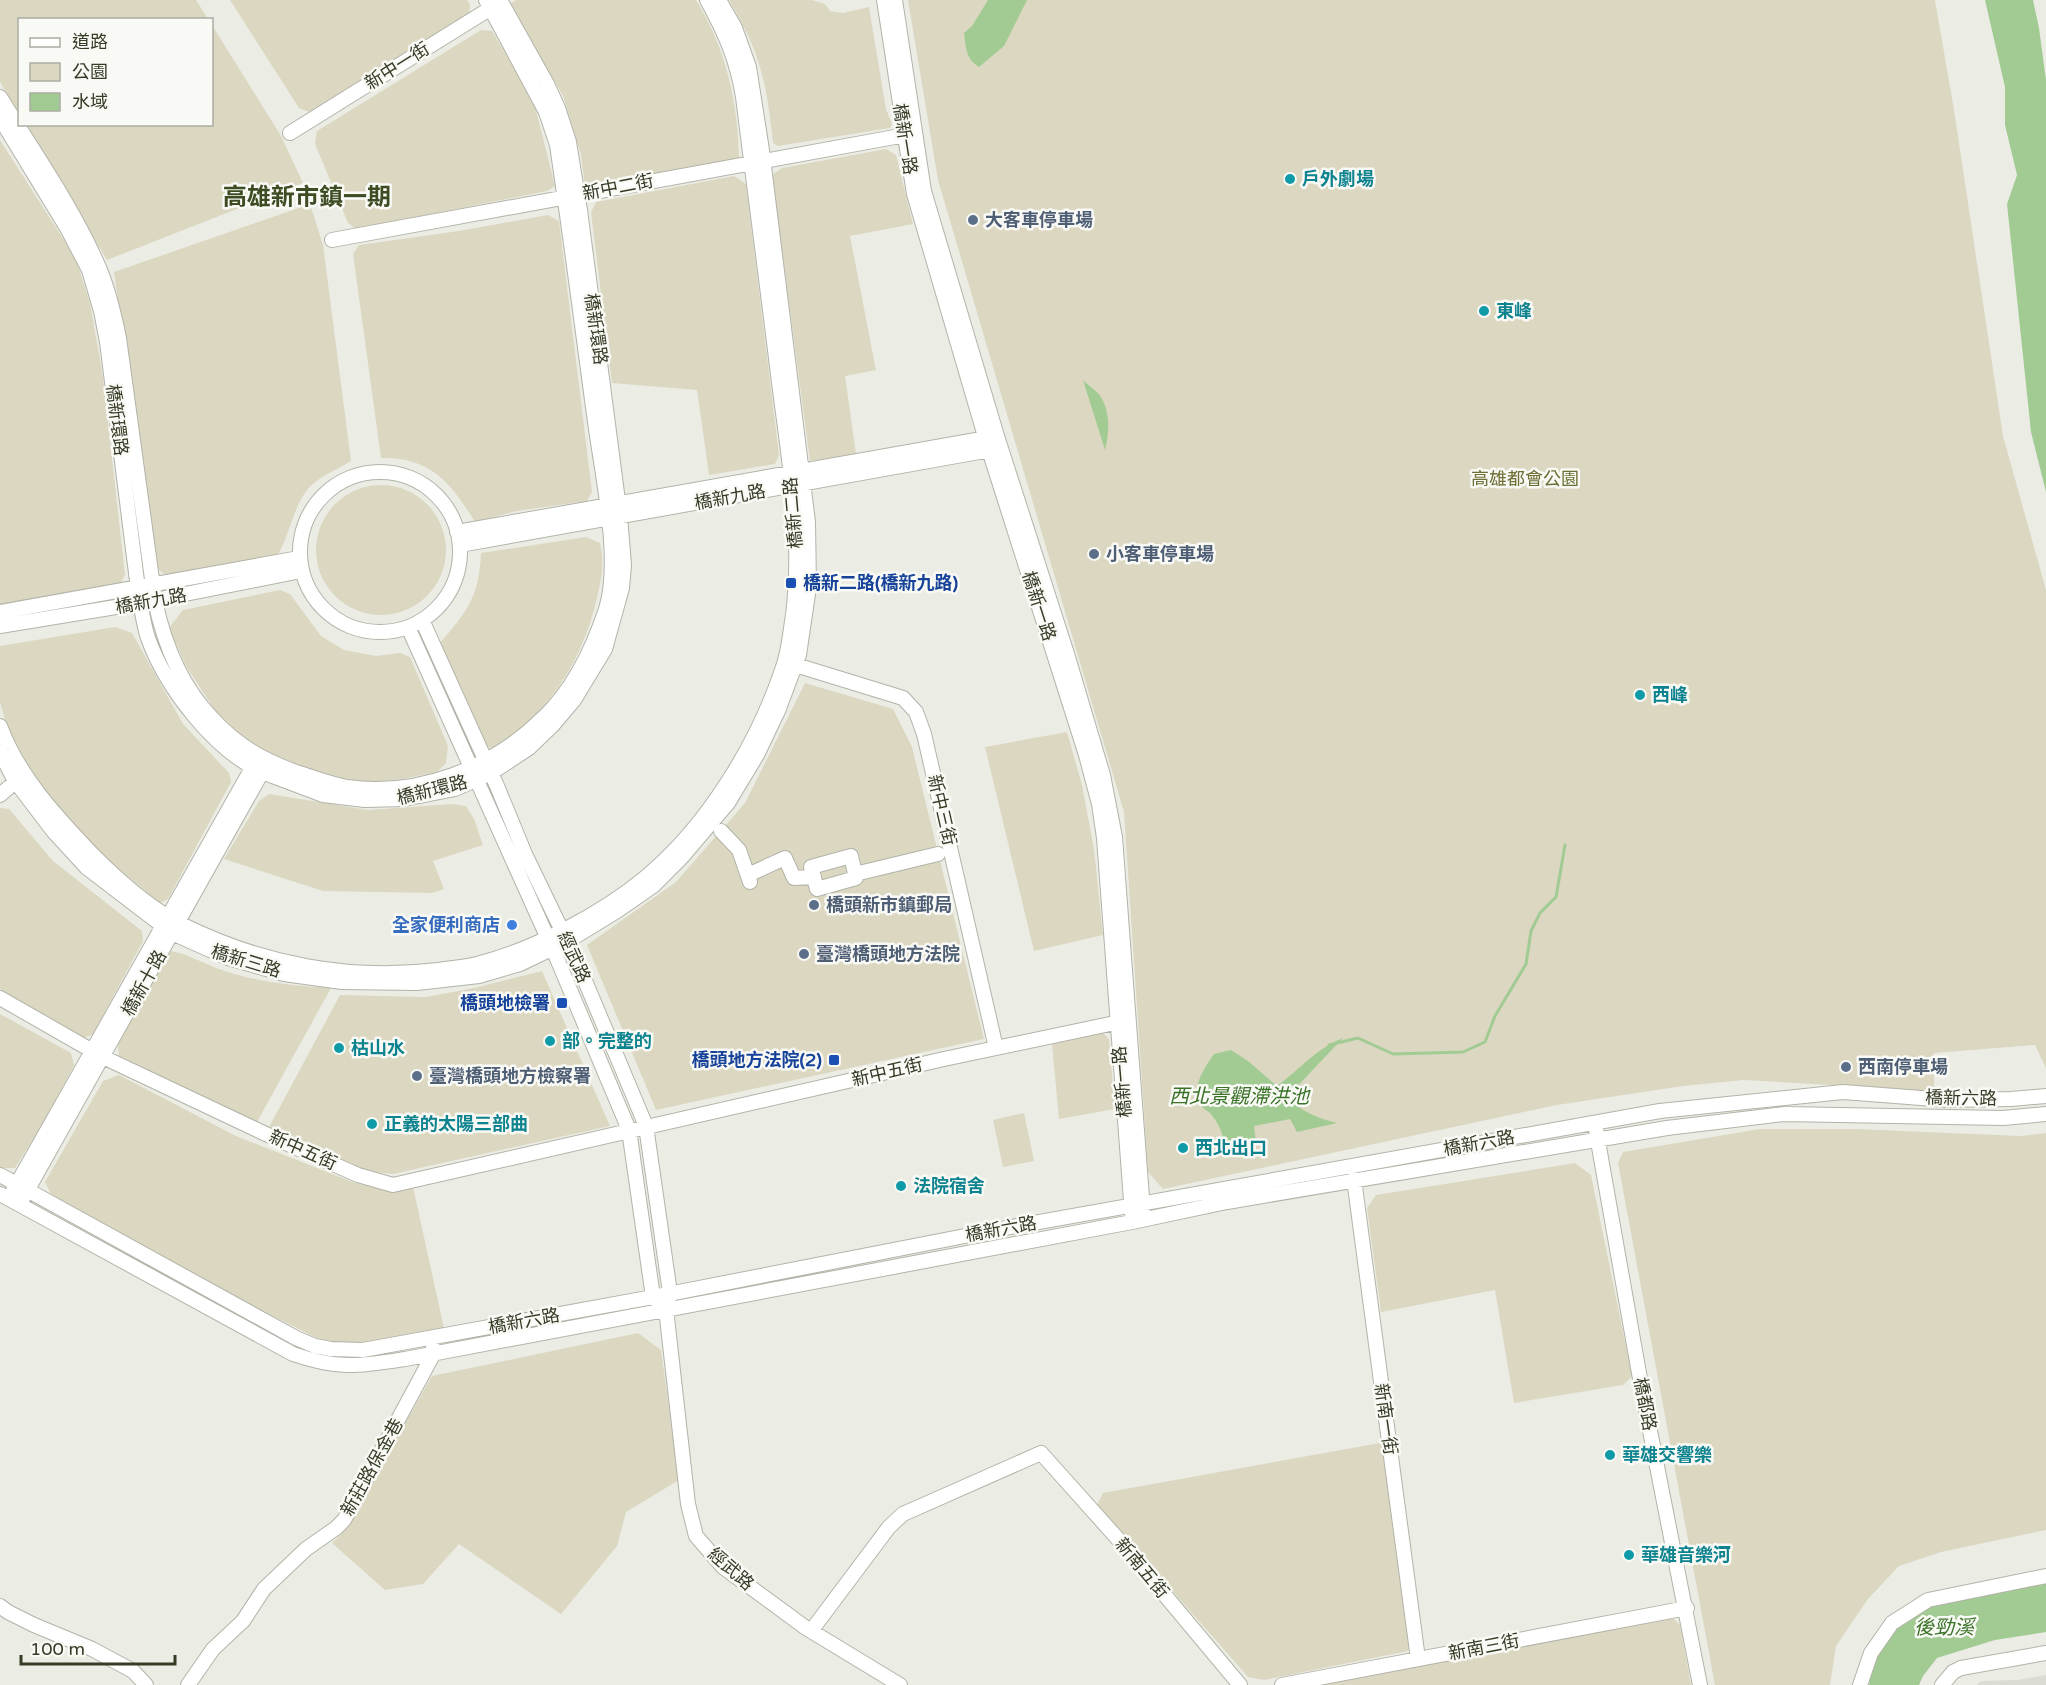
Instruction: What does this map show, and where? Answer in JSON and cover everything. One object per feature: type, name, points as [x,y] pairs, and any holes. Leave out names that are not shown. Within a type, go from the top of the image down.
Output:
[{"type":"street","name":"橋新二路","points":[[707,0],[728,38],[738,69],[758,162]]},
{"type":"street","name":"橋新二路","points":[[550,942],[617,911],[653,886],[682,858],[728,803],[757,755],[778,711],[790,663],[788,652],[796,587],[797,478],[758,162],[749,67],[735,28],[719,0]]},
{"type":"street","name":"橋新一路","points":[[884,0],[893,25],[910,134],[914,194],[993,443],[1068,657],[1109,800],[1115,837],[1123,1022],[1138,1221]]},
{"type":"street","name":"橋新一路","points":[[893,25],[895,0]]},
{"type":"street","name":"新中一街","points":[[290,133],[496,2]]},
{"type":"street","name":"橋新環路","points":[[0,118],[67,228],[89,270],[107,342],[138,589],[147,602],[173,659],[197,701],[212,719],[260,765],[323,795],[385,801],[455,789],[474,773],[529,748],[574,700],[605,649],[622,588],[624,565],[613,511],[572,196],[569,142],[558,108],[496,2]]},
{"type":"street","name":"橋新環路","points":[[0,97],[98,264],[112,306],[119,338],[152,586],[147,602]]},
{"type":"street","name":"新中二街","points":[[332,240],[910,134]]},
{"type":"street","name":"橋新九路","points":[[458,538],[993,443]]},
{"type":"street","points":[[392,472],[410,477],[427,486],[446,507],[458,538],[459,563],[455,580],[447,596],[422,620],[389,632],[370,632],[351,628],[334,619],[308,590],[300,565],[301,536],[308,514],[322,496],[340,482],[361,473],[392,472]]},
{"type":"street","name":"橋新九路","points":[[0,612],[152,586],[300,565]]},
{"type":"street","name":"橋新九路","points":[[0,626],[147,602],[300,565]]},
{"type":"street","name":"經武路","points":[[422,620],[489,767],[525,854],[565,935],[646,1126],[670,1293],[666,1309],[688,1504],[696,1536],[723,1567],[812,1631],[900,1685]]},
{"type":"street","name":"經武路","points":[[408,627],[550,942],[628,1130],[653,1297]]},
{"type":"street","name":"新中三街","points":[[790,663],[903,698],[916,712],[924,734],[996,1048]]},
{"type":"street","name":"橋新三路","points":[[0,726],[20,778]]},
{"type":"street","name":"橋新三路","points":[[0,752],[20,778],[53,831],[87,868],[170,925],[286,963],[342,972],[418,972],[473,965],[550,942]]},
{"type":"street","name":"橋新十路","points":[[9,1199],[22,1187],[260,765]]},
{"type":"street","points":[[0,795],[20,778]]},
{"type":"street","points":[[721,831],[739,850],[749,879],[785,858],[794,878],[814,877]]},
{"type":"street","points":[[855,874],[938,854]]},
{"type":"street","points":[[851,856],[856,878],[817,889],[814,877],[811,867],[851,856]]},
{"type":"street","name":"新中五街","points":[[0,998],[98,1054],[270,1136],[358,1175],[393,1185],[628,1130],[1123,1022]]},
{"type":"street","name":"橋新六路","points":[[0,1175],[296,1338],[315,1346],[348,1351],[653,1297],[1011,1227],[1683,1108],[1843,1092],[1947,1100],[2046,1096]]},
{"type":"street","name":"橋新六路","points":[[9,1199],[293,1354],[334,1365],[350,1366],[434,1353],[1354,1179],[1714,1121],[1784,1114],[2003,1118],[2046,1114]]},
{"type":"street","name":"橋都路","points":[[1595,1122],[1642,1390],[1687,1608],[1700,1685]]},
{"type":"street","name":"新南一街","points":[[1354,1179],[1418,1659]]},
{"type":"street","points":[[653,1297],[666,1309]]},
{"type":"street","points":[[431,1338],[434,1353]]},
{"type":"street","name":"新莊路保金巷","points":[[188,1685],[213,1649],[243,1621],[264,1589],[306,1549],[344,1520],[434,1353]]},
{"type":"street","name":"新南五街","points":[[812,1631],[890,1527],[903,1514],[1041,1453],[1118,1539],[1240,1685]]},
{"type":"street","points":[[1860,1685],[1871,1653],[1892,1623],[1928,1600],[2046,1576]]},
{"type":"street","points":[[0,1606],[34,1625],[92,1649],[133,1671],[146,1685]]},
{"type":"street","name":"新南三街","points":[[1282,1685],[1687,1608]]},
{"type":"street","points":[[1942,1685],[1953,1672],[1961,1668],[2046,1653]]},
{"type":"shaded area","points":[[2046,1675],[2046,1685],[1977,1685],[1981,1681],[2017,1680]]},
{"type":"green space","points":[[0,0],[196,0],[207,18],[18,18],[18,113],[0,82]]},
{"type":"green space","points":[[230,0],[467,0],[470,4],[469,14],[311,113],[299,108]]},
{"type":"green space","points":[[516,0],[696,0],[723,57],[733,96],[739,158],[585,187],[581,155],[563,96],[510,4]]},
{"type":"green space","points":[[729,0],[812,0],[825,4],[830,11],[843,13],[869,7],[886,109],[892,124],[890,128],[778,146],[773,143],[766,93],[759,64],[750,39]]},
{"type":"green space","name":"高雄都會公園","points":[[908,0],[1935,0],[1954,110],[2003,436],[2046,590],[2046,1068],[2035,1045],[1934,1053],[1934,1091],[1744,1080],[1683,1086],[1557,1105],[1163,1189],[1148,1172],[1124,812],[938,180]]},
{"type":"green space","points":[[213,27],[281,136],[303,183],[107,260],[26,126],[213,126]]},
{"type":"green space","points":[[481,30],[492,31],[534,102],[555,186],[547,191],[356,229],[348,223],[315,144],[317,131]]},
{"type":"green space","points":[[0,140],[76,259],[90,303],[103,377],[125,575],[120,584],[0,607]]},
{"type":"green space","points":[[886,149],[896,155],[913,224],[850,236],[876,370],[845,376],[856,454],[810,461],[772,175],[782,168]]},
{"type":"green space","points":[[734,176],[746,184],[779,455],[775,464],[709,475],[697,390],[612,383],[591,212],[596,202]]},
{"type":"green space","points":[[310,204],[323,245],[351,461],[322,477],[307,490],[277,556],[168,577],[154,566],[114,272]]},
{"type":"green space","points":[[548,215],[559,221],[592,492],[587,501],[517,511],[475,522],[457,495],[438,475],[413,462],[381,458],[353,254],[359,245],[459,231]]},
{"type":"green space","points":[[381,485],[406,490],[427,504],[441,525],[446,550],[441,575],[427,596],[406,610],[381,615],[356,610],[335,596],[321,575],[316,550],[321,525],[335,504],[356,490]]},
{"type":"green space","points":[[586,537],[600,543],[602,565],[596,602],[581,646],[571,667],[545,705],[529,722],[492,749],[479,741],[439,644],[470,603],[478,581],[481,553]]},
{"type":"green space","points":[[280,590],[290,594],[321,636],[344,650],[376,656],[400,653],[410,657],[448,746],[446,763],[437,772],[402,779],[360,783],[307,768],[253,746],[216,712],[186,666],[169,628],[183,610]]},
{"type":"green space","points":[[115,627],[132,633],[183,724],[229,773],[231,782],[168,899],[160,903],[96,850],[46,794],[9,734],[0,702],[0,646]]},
{"type":"green space","points":[[805,683],[893,709],[912,747],[984,1039],[656,1110],[587,945],[676,882],[745,803]]},
{"type":"green space","points":[[1067,732],[1082,785],[1094,849],[1103,935],[1034,951],[985,747]]},
{"type":"green space","points":[[269,794],[368,810],[453,804],[466,806],[474,819],[483,845],[433,861],[444,889],[432,893],[323,891],[224,859],[259,801]]},
{"type":"green space","points":[[0,808],[9,809],[53,861],[142,931],[143,941],[93,1034],[84,1038],[0,989]]},
{"type":"green space","points":[[171,951],[247,977],[289,985],[331,988],[257,1122],[119,1056],[118,1043]]},
{"type":"green space","points":[[542,971],[610,1126],[393,1174],[363,1171],[268,1129],[340,995],[426,997]]},
{"type":"green space","points":[[0,1014],[71,1053],[74,1065],[45,1120],[15,1168],[0,1167]]},
{"type":"green space","points":[[1102,1032],[1109,1039],[1115,1109],[1059,1119],[1052,1044]]},
{"type":"green space","points":[[119,1075],[236,1136],[355,1183],[393,1191],[413,1187],[444,1328],[383,1341],[352,1344],[321,1340],[173,1266],[51,1194],[45,1182],[103,1081]]},
{"type":"green space","points":[[1024,1113],[1034,1161],[1003,1167],[993,1120]]},
{"type":"green space","points":[[1760,1129],[1856,1129],[2021,1136],[2046,1133],[2046,1530],[1941,1552],[1899,1566],[1868,1599],[1836,1646],[1830,1685],[1715,1685],[1618,1163],[1623,1152]]},
{"type":"green space","points":[[1575,1163],[1591,1175],[1632,1376],[1623,1385],[1514,1403],[1495,1290],[1381,1312],[1367,1208],[1376,1195]]},
{"type":"green space","points":[[638,1333],[661,1350],[679,1480],[626,1512],[617,1546],[561,1614],[459,1544],[423,1584],[385,1590],[332,1543],[344,1531],[432,1376]]},
{"type":"green space","points":[[1380,1443],[1385,1446],[1412,1643],[1408,1651],[1264,1680],[1248,1677],[1097,1505],[1103,1493]]},
{"type":"green space","points":[[1672,1617],[1680,1625],[1691,1685],[1323,1685]]},
{"type":"water","points":[[988,0],[1027,0],[1004,46],[979,67],[969,57],[964,33],[972,26]]},
{"type":"water","points":[[1985,0],[2033,0],[2046,80],[2046,492],[2031,432],[2007,204],[2017,175],[2005,125],[2005,87]]},
{"type":"water","points":[[1083,380],[1104,403],[1108,417],[1105,450]]},
{"type":"water","name":"西北景觀滯洪池","points":[[1343,1038],[1287,1097],[1310,1114],[1337,1123],[1297,1132],[1290,1119],[1254,1126],[1256,1142],[1237,1145],[1225,1143],[1210,1113],[1198,1101],[1199,1079],[1214,1054],[1231,1050],[1248,1061],[1277,1086],[1316,1053]]},
{"type":"water","name":"後勁溪","points":[[2046,1579],[2046,1632],[1995,1640],[1937,1658],[1919,1685],[1869,1685],[1873,1662],[1899,1622],[1935,1602]]},
{"type":"waterway","points":[[1329,1045],[1358,1038],[1393,1054],[1463,1052],[1485,1042],[1495,1016],[1526,964],[1531,931],[1540,913],[1556,897],[1565,845]]},
{"type":"place","name":"戶外劇場","points":[[1290,179]]},
{"type":"place","name":"大客車停車場","points":[[973,220]]},
{"type":"place","name":"東峰","points":[[1484,311]]},
{"type":"place","name":"小客車停車場","points":[[1094,554]]},
{"type":"place","name":"橋新二路(橋新九路)","points":[[791,583]]},
{"type":"place","name":"西峰","points":[[1640,695]]},
{"type":"place","name":"橋頭新市鎮郵局","points":[[814,905]]},
{"type":"place","name":"全家便利商店","points":[[512,925]]},
{"type":"place","name":"臺灣橋頭地方法院","points":[[804,954]]},
{"type":"place","name":"橋頭地檢署","points":[[562,1003]]},
{"type":"place","name":"部。完整的","points":[[550,1041]]},
{"type":"place","name":"枯山水","points":[[339,1048]]},
{"type":"place","name":"橋頭地方法院(2)","points":[[834,1060]]},
{"type":"place","name":"西南停車場","points":[[1846,1067]]},
{"type":"place","name":"臺灣橋頭地方檢察署","points":[[417,1076]]},
{"type":"place","name":"正義的太陽三部曲","points":[[372,1124]]},
{"type":"place","name":"西北出口","points":[[1183,1148]]},
{"type":"place","name":"法院宿舍","points":[[901,1186]]},
{"type":"place","name":"華雄交響樂","points":[[1610,1455]]},
{"type":"place","name":"華雄音樂河","points":[[1629,1555]]},
{"type":"district","name":"高雄新市鎮一期","points":[[307,197]]}]
